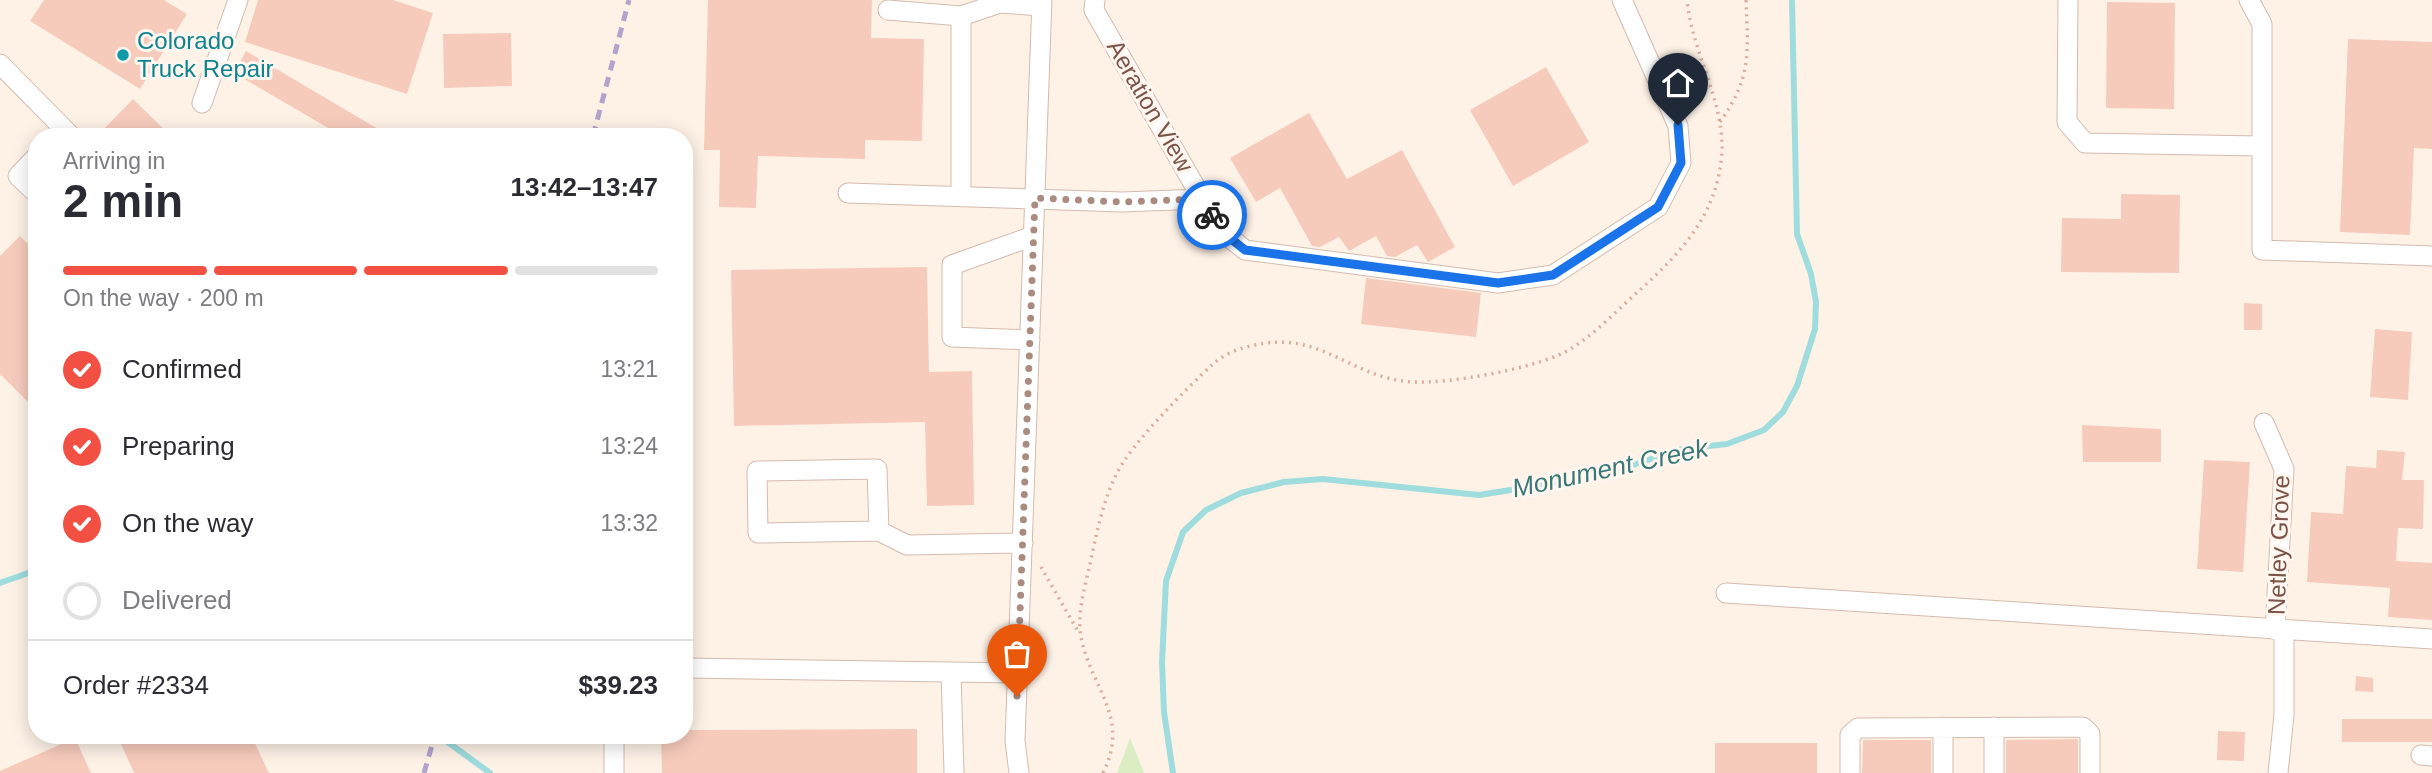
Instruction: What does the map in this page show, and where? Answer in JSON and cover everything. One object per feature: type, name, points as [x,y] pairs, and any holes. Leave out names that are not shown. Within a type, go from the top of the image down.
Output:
[{"type":"street","points":[[202,103],[237,0]]},
{"type":"street","name":"Aeration View","points":[[1095,0],[1094,9],[1220,230],[1245,250],[1498,283],[1553,275],[1658,207],[1681,163],[1678,125],[1622,0]]},
{"type":"street","points":[[2068,0],[2067,122],[2085,143],[2260,146]]},
{"type":"street","points":[[2249,0],[2262,24],[2262,250],[2432,256]]},
{"type":"street","points":[[888,10],[961,16],[1000,3],[1042,3],[1015,741],[1019,773]]},
{"type":"street","points":[[961,16],[961,197]]},
{"type":"street","points":[[4,77],[58,128]]},
{"type":"street","points":[[28,165],[18,176],[28,185]]},
{"type":"street","points":[[848,193],[1122,202],[1202,199]]},
{"type":"street","points":[[1030,340],[953,337],[953,265],[1033,236]]},
{"type":"street","name":"Netley Grove","points":[[2264,423],[2284,469],[2280,630],[2284,715],[2278,773]]},
{"type":"street","points":[[879,531],[877,469],[757,471],[758,533],[879,531],[907,545],[1023,543]]},
{"type":"street","points":[[1726,593],[2432,639]]},
{"type":"street","points":[[693,668],[1019,673]]},
{"type":"street","points":[[951,673],[954,773]]},
{"type":"street","points":[[1943,727],[1943,773]]},
{"type":"street","points":[[1850,773],[1850,735],[1858,728],[1943,727],[2083,727],[2090,734],[2090,773]]},
{"type":"street","points":[[1994,727],[1994,773]]},
{"type":"street","points":[[614,744],[614,773]]},
{"type":"path","points":[[1080,634],[1083,601],[1096,538],[1118,472],[1139,442],[1217,359],[1260,344],[1296,342],[1319,348],[1381,377],[1426,382],[1524,365],[1566,351],[1660,272],[1699,229],[1717,184],[1721,154],[1720,122],[1693,40],[1687,0]]},
{"type":"path","points":[[1720,122],[1734,102],[1747,71],[1746,0]]},
{"type":"path","points":[[1023,543],[1050,579],[1080,634],[1112,720],[1114,747],[1103,773]]},
{"type":"green space","points":[[1130,738],[1144,773],[1117,773]]},
{"type":"building","name":"Colorado Truck Repair","points":[[44,0],[164,0],[187,14],[140,89],[30,21]]},
{"type":"building","points":[[258,0],[393,0],[433,13],[407,94],[245,42]]},
{"type":"building","points":[[708,0],[872,0],[871,38],[924,39],[922,141],[865,140],[865,159],[758,156],[756,208],[719,207],[720,150],[704,150]]},
{"type":"building","points":[[2107,2],[2175,3],[2174,109],[2106,108]]},
{"type":"building","points":[[511,33],[512,86],[444,88],[443,34]]},
{"type":"building","points":[[2348,39],[2432,42],[2432,149],[2414,148],[2410,235],[2340,232]]},
{"type":"building","points":[[246,51],[376,128],[328,128],[234,73]]},
{"type":"building","points":[[1546,67],[1589,142],[1513,186],[1470,110]]},
{"type":"building","points":[[133,99],[163,128],[105,128]]},
{"type":"building","points":[[1309,113],[1347,179],[1402,150],[1455,247],[1428,262],[1417,245],[1395,257],[1387,256],[1376,236],[1349,251],[1339,237],[1320,247],[1312,246],[1280,188],[1256,202],[1230,158]]},
{"type":"building","points":[[2121,194],[2180,195],[2179,273],[2061,272],[2062,218],[2121,219]]},
{"type":"building","points":[[20,236],[28,244],[28,402],[0,374],[0,256]]},
{"type":"building","points":[[927,267],[929,372],[972,371],[974,505],[927,506],[925,422],[734,426],[731,270]]},
{"type":"building","points":[[1366,278],[1481,293],[1476,337],[1361,324]]},
{"type":"building","points":[[2244,303],[2262,304],[2262,330],[2244,330]]},
{"type":"building","points":[[2375,329],[2412,332],[2408,400],[2370,397]]},
{"type":"building","points":[[2082,425],[2161,429],[2161,462],[2083,462]]},
{"type":"building","points":[[2377,450],[2405,452],[2402,480],[2424,480],[2423,529],[2398,528],[2396,561],[2432,563],[2432,620],[2388,617],[2390,588],[2307,582],[2311,512],[2343,514],[2346,466],[2376,468]]},
{"type":"building","points":[[2204,460],[2250,462],[2243,572],[2197,569]]},
{"type":"building","points":[[2356,676],[2373,678],[2373,692],[2355,691]]},
{"type":"building","points":[[2342,719],[2432,719],[2432,742],[2342,742]]},
{"type":"building","points":[[917,729],[917,773],[662,773],[661,744],[693,744],[693,730]]},
{"type":"building","points":[[2218,731],[2245,732],[2244,761],[2217,760]]},
{"type":"building","points":[[2078,739],[2078,773],[2006,773],[2006,740]]},
{"type":"building","points":[[1863,740],[1931,740],[1931,773],[1862,773]]},
{"type":"building","points":[[1715,743],[1817,743],[1817,773],[1715,773]]},
{"type":"building","points":[[61,744],[78,744],[91,773],[0,773]]},
{"type":"building","points":[[121,744],[255,744],[269,773],[134,773]]},
{"type":"waterway","name":"Monument Creek","points":[[1173,773],[1164,712],[1162,662],[1166,581],[1183,532],[1206,510],[1241,493],[1284,482],[1323,479],[1479,495],[1600,476],[1681,449],[1727,444],[1764,430],[1783,412],[1797,386],[1815,329],[1816,302],[1811,274],[1797,234],[1792,0]]},
{"type":"waterway","points":[[0,583],[28,573]]},
{"type":"waterway","points":[[450,744],[490,773]]},
{"type":"railway","points":[[595,128],[629,0]]},
{"type":"railway","points":[[424,773],[432,744]]},
{"type":"way so far","points":[[1017,696],[1035,198],[1122,202],[1202,199],[1212,215]]},
{"type":"place","name":"Colorado Truck Repair","points":[[123,55]]},
{"type":"route","points":[[1212,215],[1220,230],[1245,250],[1498,283],[1553,275],[1658,207],[1681,163],[1678,125]]}]
